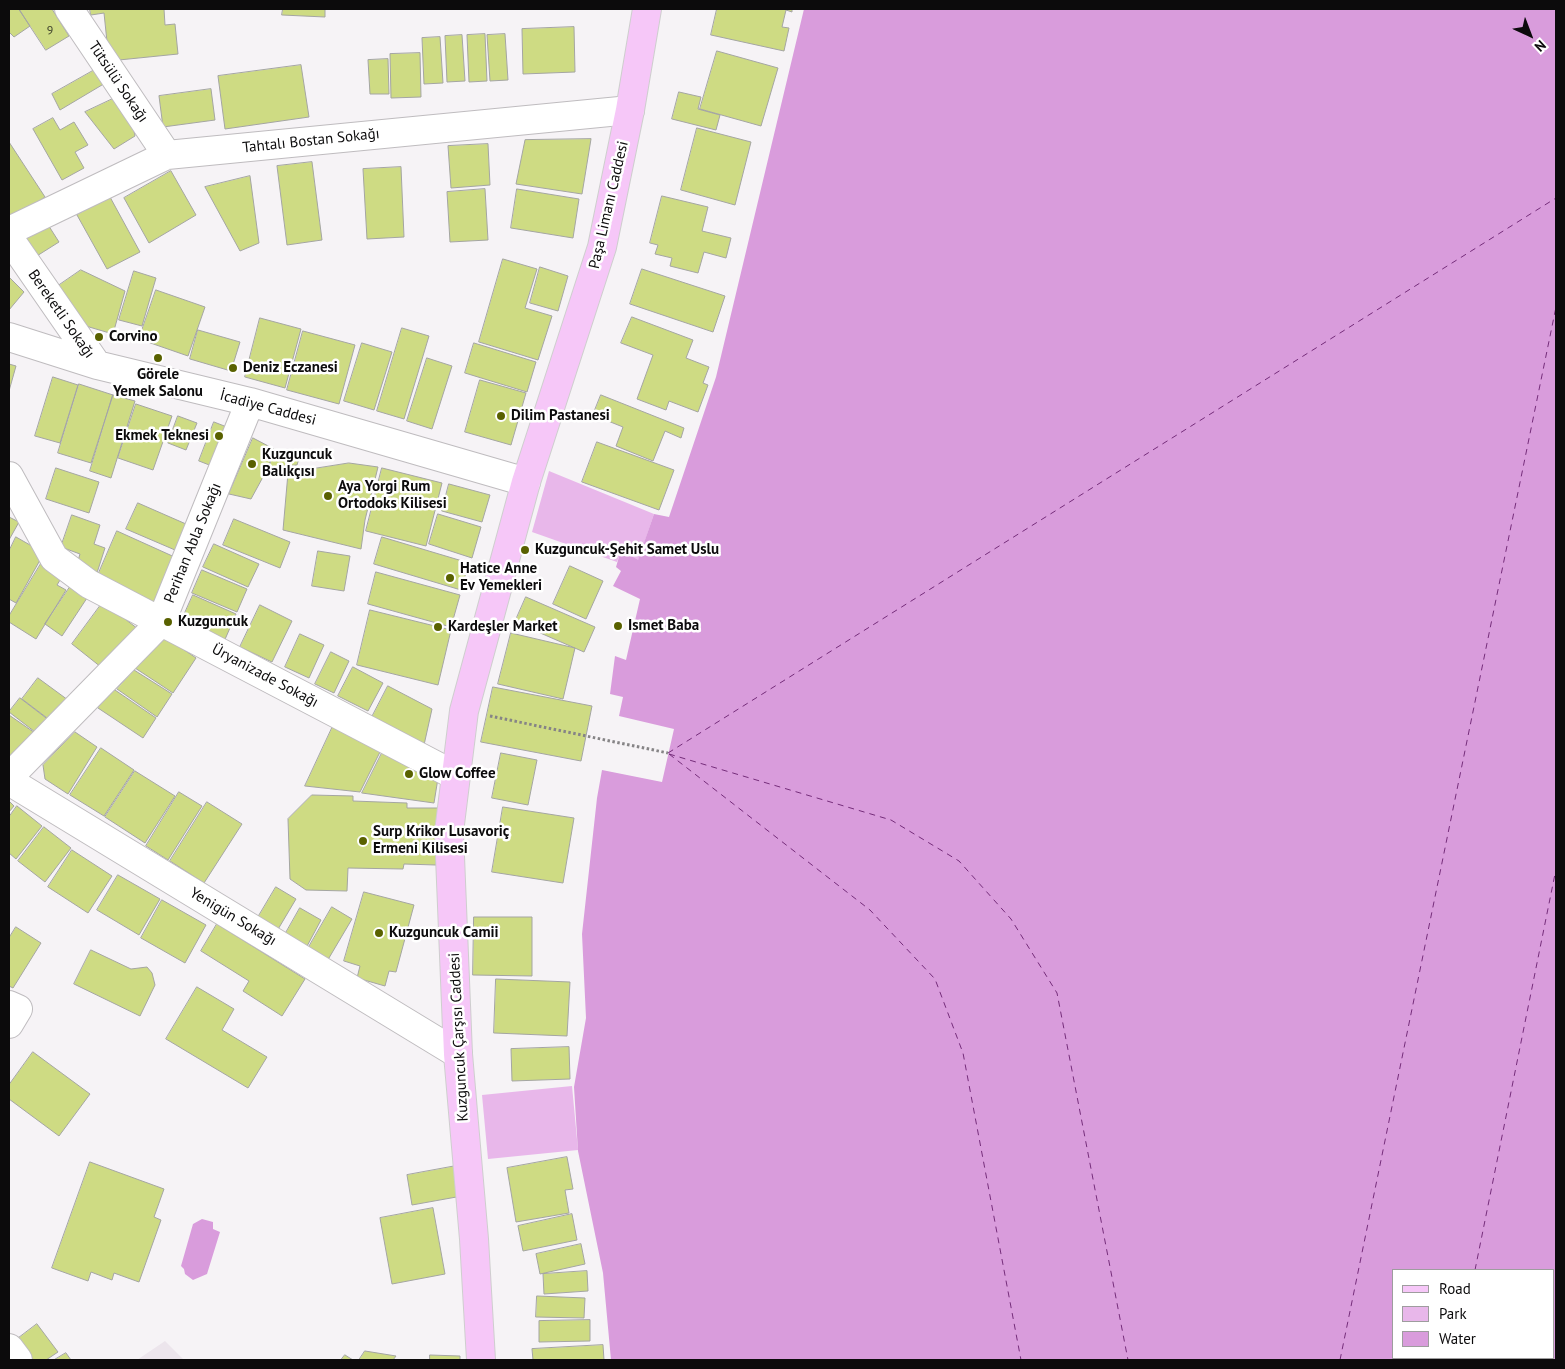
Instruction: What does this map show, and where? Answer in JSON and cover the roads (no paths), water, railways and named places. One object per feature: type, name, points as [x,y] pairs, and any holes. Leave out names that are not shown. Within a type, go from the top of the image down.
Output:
[{"type":"main road","name":"Paşa Limanı Caddesi","points":[[526,482],[602,247],[630,110],[647,9]]},
{"type":"main road","name":"Kuzguncuk Çarşısı Caddesi","points":[[481,1360],[474,1239],[458,1054],[449,832],[464,711],[526,482]]},
{"type":"street","name":"Tütsülü Sokağı","points":[[69,9],[167,155]]},
{"type":"street","name":"Tahtalı Bostan Sokağı","points":[[9,230],[167,155],[630,110]]},
{"type":"street","name":"Bereketli Sokağı","points":[[9,238],[97,365]]},
{"type":"street","name":"İcadiye Caddesi","points":[[9,337],[97,365],[250,402],[526,482]]},
{"type":"street","name":"Perihan Abla Sokağı","points":[[9,779],[161,622],[250,402]]},
{"type":"street","name":"Üryanizade Sokağı","points":[[9,476],[54,558],[88,584],[456,776]]},
{"type":"street","name":"Yenigün Sokağı","points":[[9,779],[458,1054]]},
{"type":"street","points":[[9,1005],[18,1009],[9,1024]]},
{"type":"street","points":[[9,1348],[18,1360]]},
{"type":"water","points":[[804,9],[1556,9],[1556,1360],[611,1360],[603,1273],[578,1151],[574,1087],[586,1018],[582,934],[597,798],[602,770],[662,782],[674,729],[619,716],[623,697],[610,694],[615,656],[626,660],[640,599],[613,586],[621,571],[616,567],[621,550],[638,560],[654,514],[669,517],[716,377]]},
{"type":"water","points":[[202,1219],[213,1222],[213,1229],[220,1232],[207,1274],[193,1280],[185,1274],[181,1266],[193,1224]]},
{"type":"place","name":"Corvino","points":[[99,337]]},
{"type":"place","name":"Görele Yemek Salonu","points":[[158,358]]},
{"type":"place","name":"Deniz Eczanesi","points":[[233,368]]},
{"type":"place","name":"Dilim Pastanesi","points":[[501,416]]},
{"type":"place","name":"Ekmek Teknesi","points":[[219,436]]},
{"type":"place","name":"Kuzguncuk Balıkçısı","points":[[252,464]]},
{"type":"place","name":"Aya Yorgi Rum Ortodoks Kilisesi","points":[[328,496]]},
{"type":"place","name":"Kuzguncuk-Şehit Samet Uslu","points":[[525,550]]},
{"type":"place","name":"Hatice Anne Ev Yemekleri","points":[[450,578]]},
{"type":"place","name":"Kuzguncuk","points":[[168,622]]},
{"type":"place","name":"Ismet Baba","points":[[618,626]]},
{"type":"place","name":"Kardeşler Market","points":[[438,627]]},
{"type":"place","name":"Glow Coffee","points":[[409,774]]},
{"type":"place","name":"Surp Krikor Lusavoriç Ermeni Kilisesi","points":[[363,841]]},
{"type":"place","name":"Kuzguncuk Camii","points":[[379,933]]}]
